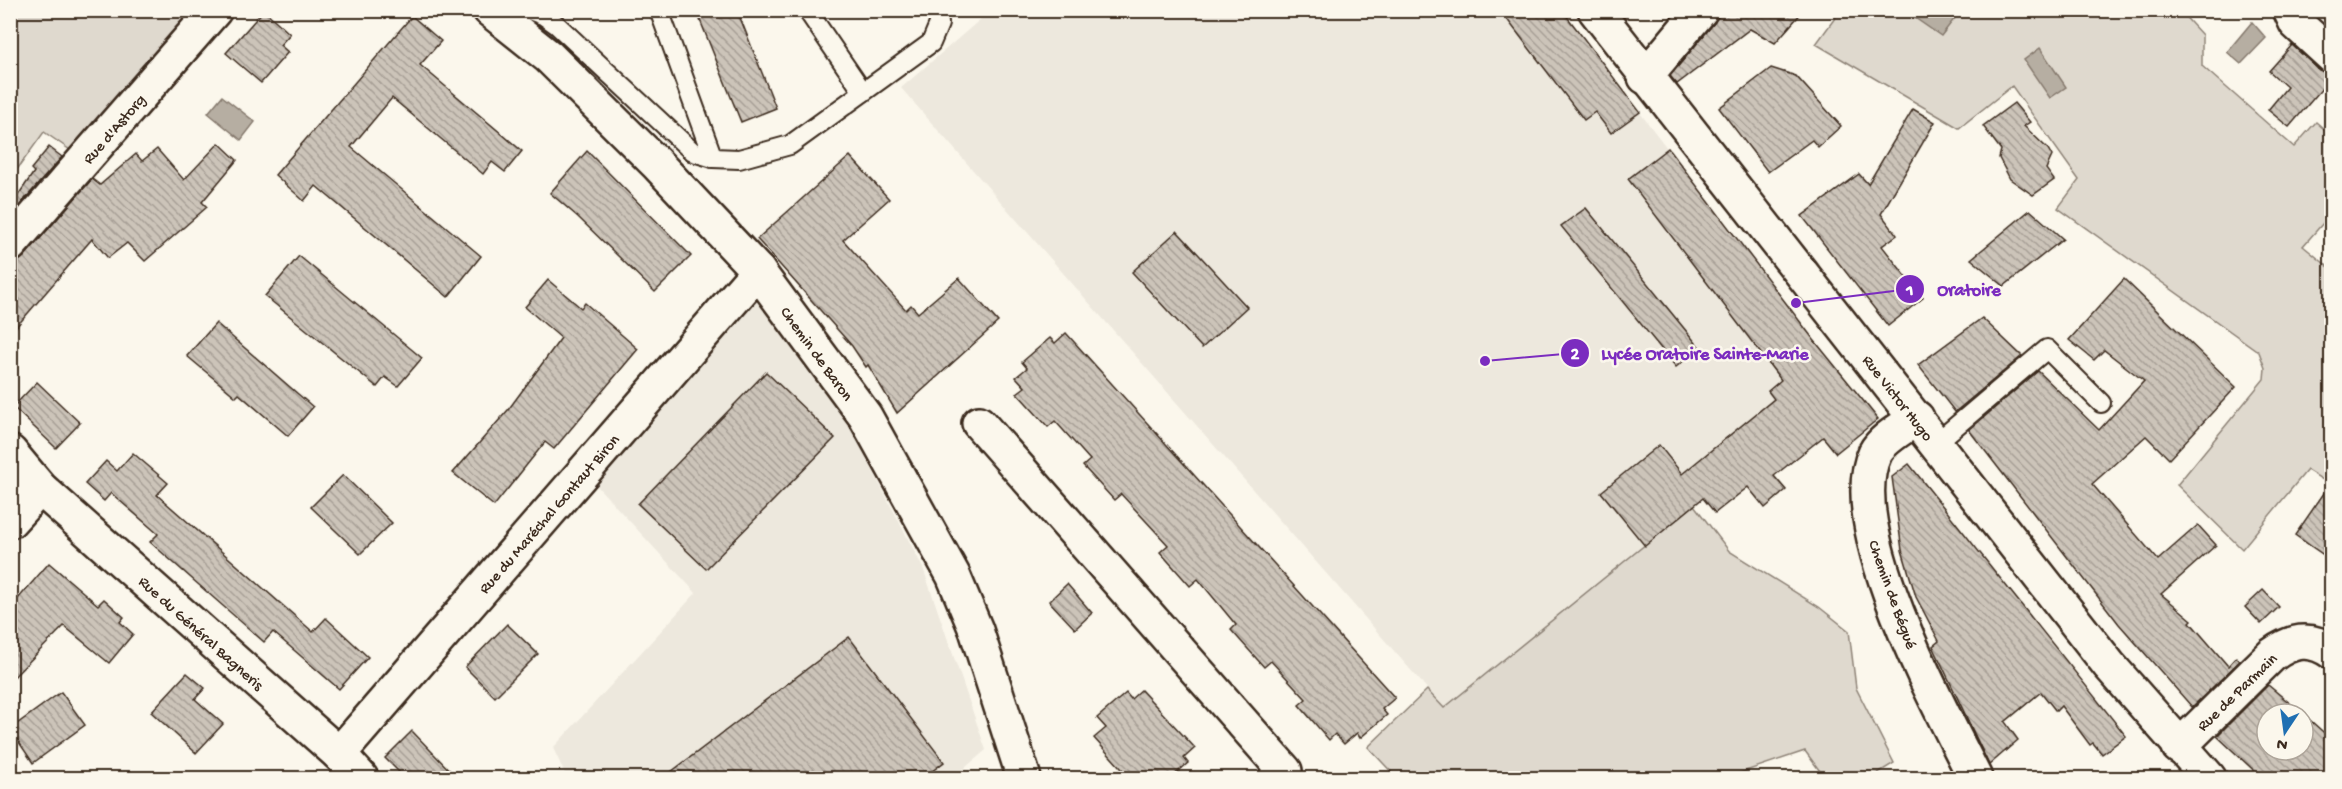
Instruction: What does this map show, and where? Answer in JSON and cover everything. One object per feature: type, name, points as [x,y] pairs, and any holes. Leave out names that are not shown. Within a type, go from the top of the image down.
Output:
[{"type":"street","name":"Rue d'Astorg","points":[[10,245],[215,10]]},
{"type":"street","name":"Rue Victor Hugo","points":[[1594,10],[2109,665],[2179,747],[2209,778]]},
{"type":"street","points":[[1645,77],[1701,10]]},
{"type":"street","points":[[2290,10],[2296,23],[2331,56]]},
{"type":"street","name":"Chemin de Baron","points":[[500,11],[656,163],[758,271],[865,416],[953,575],[976,630],[1024,778]]},
{"type":"street","name":"Rue du Maréchal Gontaut Biron","points":[[339,754],[758,271]]},
{"type":"street","name":"Chemin de Bégué","points":[[1917,418],[1876,452],[1869,478],[1870,527],[1904,628],[1975,778]]},
{"type":"street","points":[[979,423],[1285,771],[1276,778]]},
{"type":"street","points":[[10,452],[40,488],[10,521]]},
{"type":"street","name":"Rue du Général Bagneris","points":[[40,488],[339,754],[360,778]]},
{"type":"street","name":"Rue de Parmain","points":[[2179,747],[2272,655],[2285,645],[2310,642],[2331,652]]},
{"type":"lane","points":[[530,10],[543,15],[557,25],[693,152],[713,158],[739,159],[790,145],[931,43],[939,24],[938,10]]},
{"type":"lane","points":[[659,10],[713,158]]},
{"type":"lane","points":[[807,10],[863,92]]},
{"type":"lane","points":[[1936,443],[2047,349],[2101,403]]},
{"type":"shaded area","points":[[184,10],[195,16],[76,154],[44,132],[11,178],[11,11]]},
{"type":"shaded area","points":[[990,11],[1562,11],[1814,340],[1878,419],[1836,453],[1823,437],[1774,476],[1757,455],[1444,708],[901,88]]},
{"type":"shaded area","points":[[1840,11],[2180,11],[2202,35],[2202,66],[2294,147],[2316,122],[2331,135],[2331,214],[2303,246],[2331,269],[2331,485],[2307,470],[2242,549],[2177,485],[2264,379],[2265,368],[2259,352],[2058,208],[2079,180],[2012,86],[1959,128],[1816,44]]},
{"type":"shaded area","points":[[1905,11],[1944,11],[1955,18],[1941,36]]},
{"type":"shaded area","points":[[2252,22],[2266,38],[2241,64],[2227,52]]},
{"type":"shaded area","points":[[2040,48],[2066,87],[2050,98],[2024,60]]},
{"type":"shaded area","points":[[222,96],[255,122],[241,140],[208,113]]},
{"type":"shaded area","points":[[753,296],[844,415],[923,568],[986,750],[953,778],[567,778],[553,748],[696,593],[597,486]]},
{"type":"shaded area","points":[[1694,505],[1729,551],[1819,607],[1849,631],[1856,688],[1894,763],[1870,778],[1825,778],[1805,751],[1725,778],[1397,778],[1368,747],[1427,690],[1444,708]]},
{"type":"building","points":[[264,10],[290,34],[280,45],[288,52],[261,83],[226,53]]},
{"type":"building","points":[[696,10],[737,10],[776,108],[741,122]]},
{"type":"building","points":[[1500,10],[1562,10],[1640,112],[1611,133],[1595,112],[1584,120]]},
{"type":"building","points":[[1719,10],[1804,10],[1775,43],[1750,29],[1677,84],[1670,76],[1715,22]]},
{"type":"building","points":[[412,16],[441,41],[420,65],[522,151],[505,172],[492,162],[483,174],[392,98],[351,147],[481,256],[448,297],[316,186],[304,201],[275,175]]},
{"type":"building","points":[[2292,45],[2319,70],[2331,74],[2331,78],[2289,127],[2268,110],[2287,87],[2269,71]]},
{"type":"building","points":[[1771,68],[1796,76],[1841,126],[1818,147],[1812,140],[1768,172],[1719,108]]},
{"type":"building","points":[[2014,103],[2030,122],[2024,126],[2048,149],[2052,156],[2046,169],[2054,180],[2033,195],[2010,179],[1999,158],[2001,150],[1983,126]]},
{"type":"building","points":[[1913,109],[1935,122],[1881,214],[1897,235],[1882,246],[1923,298],[1888,326],[1802,216],[1859,174],[1868,184]]},
{"type":"building","points":[[219,143],[237,160],[202,202],[207,207],[145,261],[127,243],[108,258],[92,239],[10,334],[10,263],[24,257],[92,179],[100,185],[136,154],[142,161],[157,149],[184,180]]},
{"type":"building","points":[[49,147],[62,157],[10,216],[10,207],[34,172],[31,169]]},
{"type":"building","points":[[1668,148],[1814,340],[1878,419],[1836,453],[1823,437],[1774,476],[1786,490],[1765,508],[1748,487],[1715,513],[1703,498],[1645,546],[1601,492],[1659,445],[1682,474],[1774,399],[1768,391],[1781,380],[1628,179]]},
{"type":"building","points":[[587,151],[691,256],[655,292],[550,193]]},
{"type":"building","points":[[850,156],[889,199],[843,240],[906,310],[911,305],[918,313],[959,278],[998,322],[897,413],[868,365],[866,367],[852,346],[757,239]]},
{"type":"building","points":[[1586,208],[1700,348],[1676,367],[1561,226]]},
{"type":"building","points":[[2030,210],[2063,239],[2004,286],[1971,259]]},
{"type":"building","points":[[1177,231],[1247,307],[1202,348],[1132,272]]},
{"type":"building","points":[[299,256],[422,358],[398,386],[385,377],[377,387],[265,296]]},
{"type":"building","points":[[2124,279],[2236,387],[2169,459],[2146,436],[2092,484],[2158,560],[2198,525],[2216,545],[2161,594],[2192,620],[2190,622],[2228,666],[2236,657],[2240,661],[2192,707],[2119,624],[1969,430],[2038,371],[2099,430],[2144,381],[2104,350],[2094,360],[2069,340]]},
{"type":"building","points":[[548,280],[581,308],[585,303],[638,349],[554,449],[545,442],[494,506],[453,473],[508,410],[561,338],[525,307]]},
{"type":"building","points":[[1982,318],[2022,356],[1955,412],[1918,365]]},
{"type":"building","points":[[216,323],[313,407],[288,436],[239,394],[236,397],[187,356]]},
{"type":"building","points":[[1066,333],[1395,698],[1382,709],[1387,715],[1360,738],[1357,733],[1344,744],[1335,734],[1329,740],[1299,705],[1306,699],[1271,661],[1264,667],[1231,630],[1236,625],[1198,579],[1190,586],[1160,552],[1168,545],[1121,494],[1114,500],[1083,466],[1090,460],[1055,421],[1048,427],[1017,393],[1025,387],[1016,377],[1027,368],[1022,362],[1050,338],[1055,343]]},
{"type":"building","points":[[766,372],[835,438],[706,569],[638,504]]},
{"type":"building","points":[[37,382],[80,423],[56,448],[13,407]]},
{"type":"building","points":[[133,453],[168,483],[157,495],[313,632],[326,618],[368,657],[339,689],[273,632],[264,642],[150,542],[158,534],[111,493],[104,501],[85,484],[106,461],[117,471]]},
{"type":"building","points":[[1909,464],[2126,736],[2102,754],[2093,743],[2090,745],[2061,706],[2056,711],[2041,692],[2005,722],[2018,740],[1989,765],[1933,646],[1939,641],[1916,597],[1902,550],[1892,477]]},
{"type":"building","points":[[343,475],[392,523],[360,554],[311,507]]},
{"type":"building","points":[[2331,483],[2331,560],[2295,535]]},
{"type":"building","points":[[49,563],[98,605],[104,599],[124,617],[120,622],[133,634],[109,663],[64,626],[10,681],[10,608]]},
{"type":"building","points":[[1067,584],[1092,613],[1075,629],[1049,601]]},
{"type":"building","points":[[2263,590],[2279,607],[2261,624],[2245,607]]},
{"type":"building","points":[[507,624],[538,654],[495,697],[465,667]]},
{"type":"building","points":[[849,637],[944,762],[923,778],[663,778]]},
{"type":"building","points":[[187,673],[205,688],[195,699],[223,724],[196,753],[151,712]]},
{"type":"building","points":[[2268,685],[2289,702],[2255,702],[2255,762],[2315,762],[2315,725],[2331,739],[2331,778],[2262,778],[2217,736]]},
{"type":"building","points":[[1141,690],[1195,748],[1184,758],[1188,763],[1171,778],[1130,778],[1094,738],[1106,728],[1097,718],[1126,693],[1131,699]]},
{"type":"building","points":[[61,692],[85,725],[33,763],[10,729]]},
{"type":"building","points":[[412,731],[457,778],[405,778],[385,758]]},
{"type":"place","name":"Oratoire","points":[[1796,303]]},
{"type":"place","name":"Lycée Oratoire Sainte-Marie","points":[[1485,361]]}]
